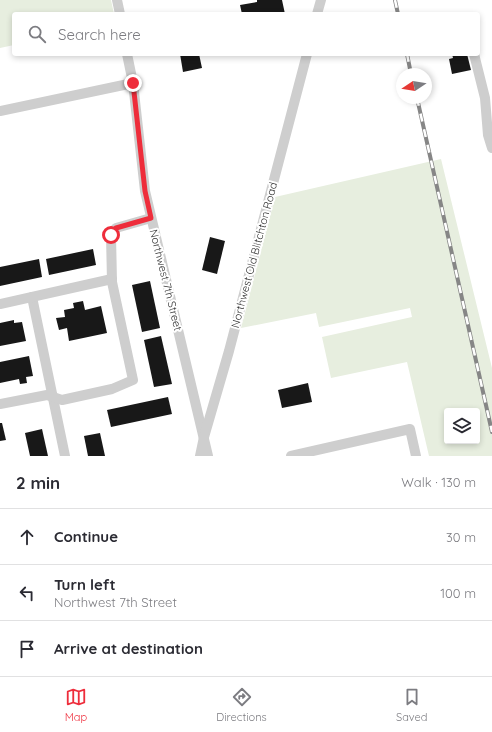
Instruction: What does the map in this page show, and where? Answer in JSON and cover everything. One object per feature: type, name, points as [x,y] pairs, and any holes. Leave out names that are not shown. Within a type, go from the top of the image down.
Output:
[{"type":"street","points":[[117,0],[120,12]]},
{"type":"street","points":[[318,12],[321,0]]},
{"type":"street","name":"Northwest 7th Street","points":[[127,56],[133,83],[145,191],[208,456]]},
{"type":"street","name":"Northwest Old Blitchton Road","points":[[200,456],[306,56]]},
{"type":"street","points":[[474,56],[485,98],[488,135],[492,148]]},
{"type":"street","points":[[0,111],[133,83]]},
{"type":"street","points":[[0,404],[47,395],[62,400],[112,389],[134,380],[112,279],[111,235],[116,228],[151,218]]},
{"type":"street","points":[[0,304],[112,279]]},
{"type":"street","points":[[32,297],[65,456]]},
{"type":"street","points":[[292,456],[410,429],[416,456]]},
{"type":"green space","points":[[0,0],[111,0],[114,12],[12,12],[12,45],[0,48]]},
{"type":"green space","points":[[441,159],[492,368],[492,456],[429,456],[407,362],[331,378],[322,337],[412,317],[410,308],[319,327],[316,313],[241,328],[275,197]]},
{"type":"building","points":[[257,0],[282,0],[285,12],[242,12],[240,5],[257,2]]},
{"type":"building","points":[[180,56],[199,56],[202,68],[183,72]]},
{"type":"building","points":[[452,56],[468,56],[471,70],[452,74],[449,59],[453,58]]},
{"type":"building","points":[[210,237],[225,241],[217,274],[202,270]]},
{"type":"building","points":[[93,249],[96,265],[49,275],[46,259]]},
{"type":"building","points":[[39,259],[42,277],[0,286],[0,267]]},
{"type":"building","points":[[150,281],[160,328],[142,332],[132,285]]},
{"type":"building","points":[[83,301],[85,310],[101,306],[107,333],[69,341],[67,328],[59,330],[56,318],[65,317],[64,310],[74,308],[73,303]]},
{"type":"building","points":[[14,320],[14,323],[22,322],[26,341],[0,346],[0,323]]},
{"type":"building","points":[[161,336],[172,384],[154,387],[144,340]]},
{"type":"building","points":[[29,356],[33,376],[26,377],[27,383],[20,384],[19,379],[0,383],[0,362]]},
{"type":"building","points":[[308,383],[312,402],[282,408],[278,390]]},
{"type":"building","points":[[168,397],[172,414],[111,427],[107,410]]},
{"type":"building","points":[[0,423],[2,423],[6,440],[0,441]]},
{"type":"building","points":[[42,429],[48,456],[30,456],[25,433]]},
{"type":"building","points":[[100,433],[105,456],[88,456],[84,436]]},
{"type":"railway","points":[[395,0],[398,12]]},
{"type":"railway","points":[[407,56],[410,68]]},
{"type":"railway","points":[[418,104],[492,432]]},
{"type":"route","points":[[111,235],[116,228],[151,218],[145,191],[133,83]]}]
